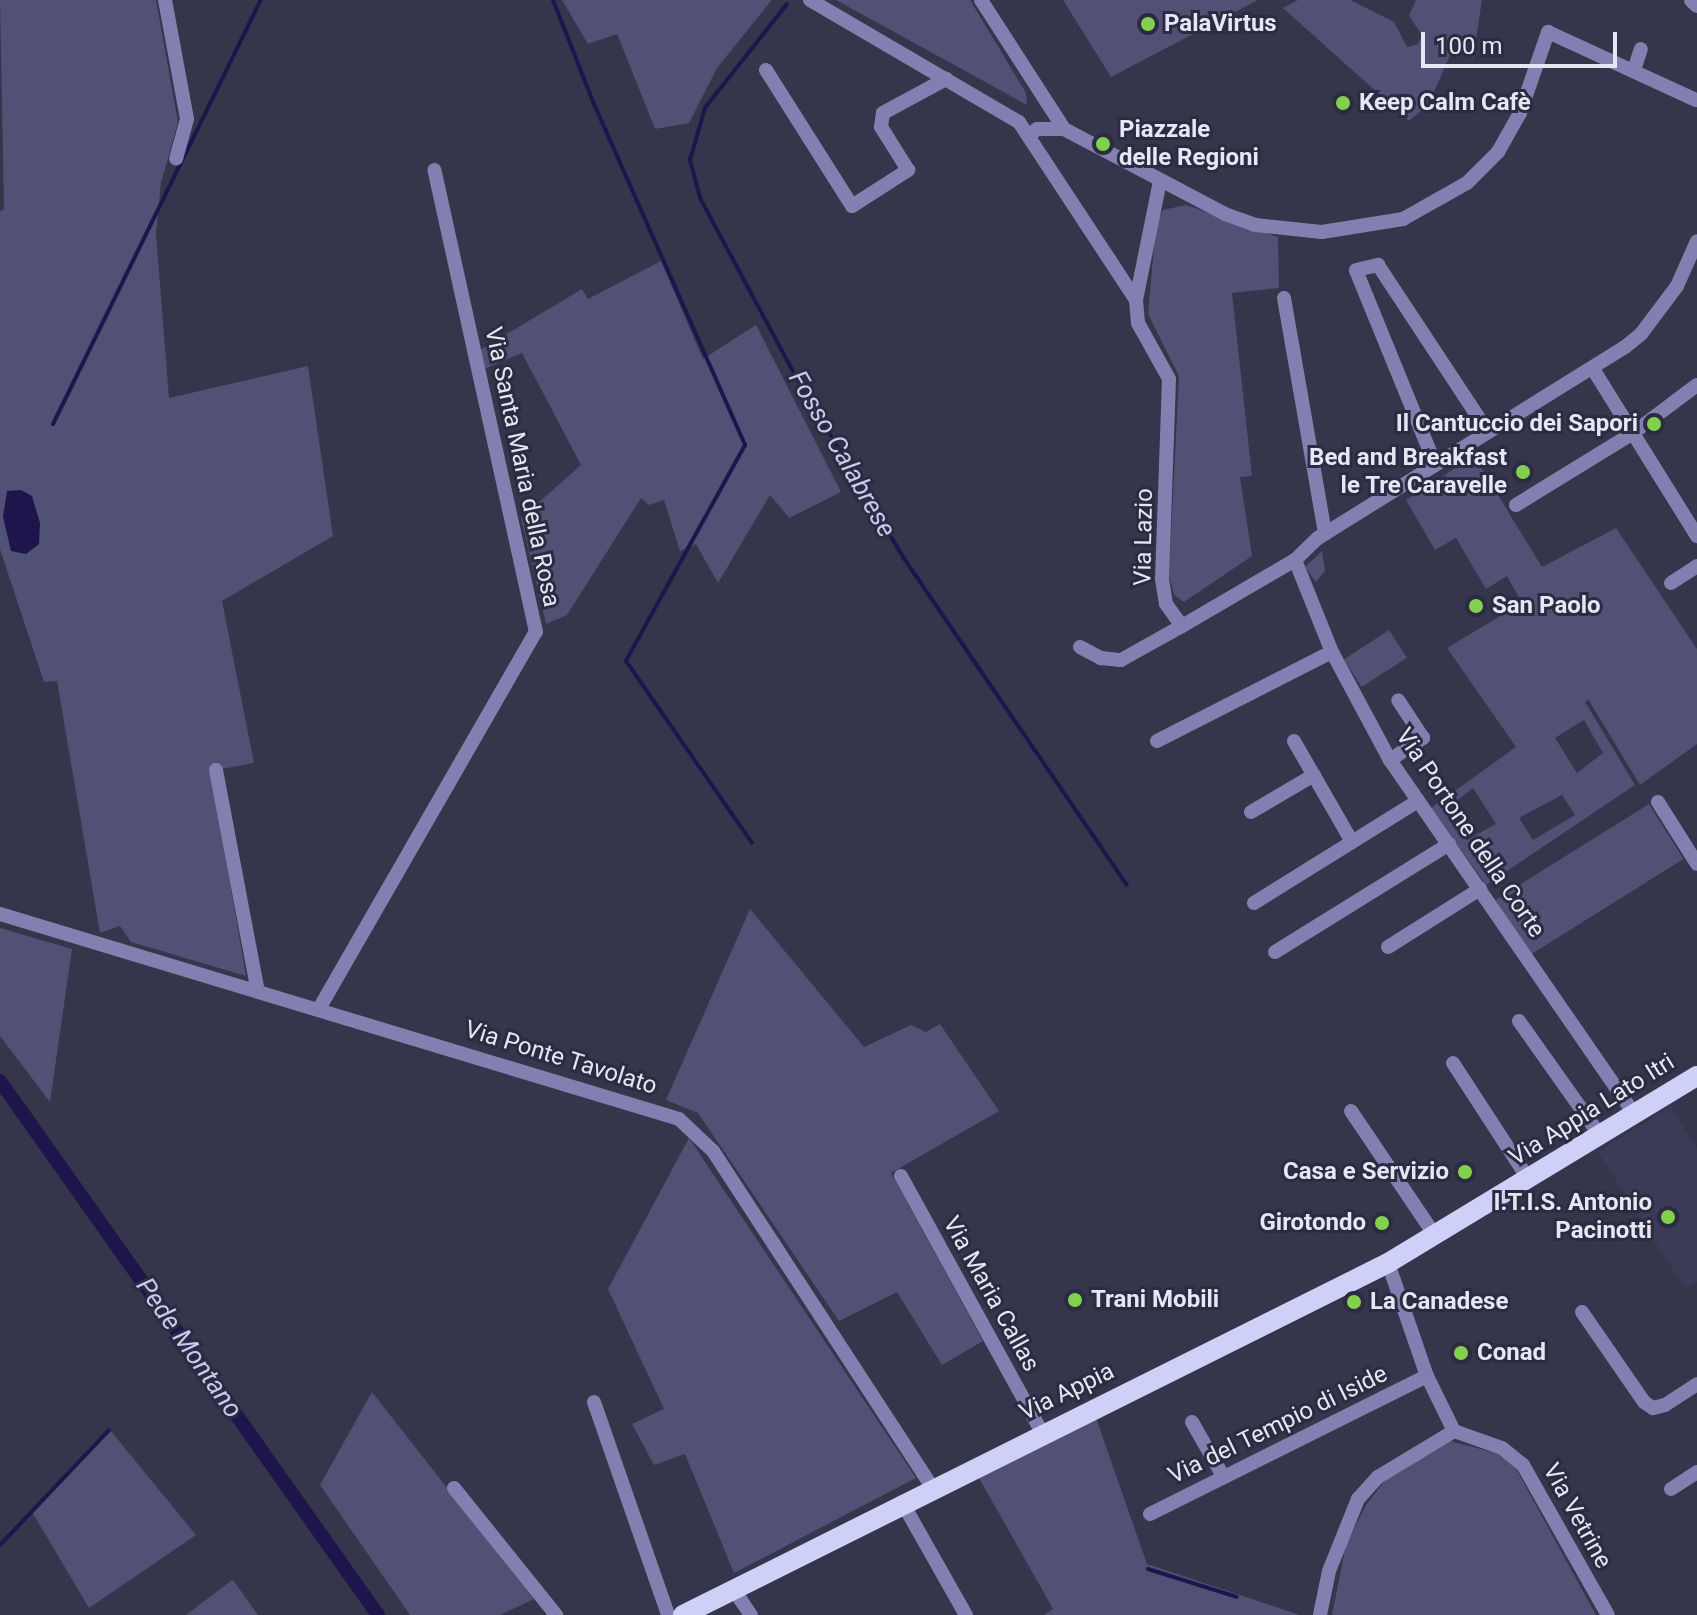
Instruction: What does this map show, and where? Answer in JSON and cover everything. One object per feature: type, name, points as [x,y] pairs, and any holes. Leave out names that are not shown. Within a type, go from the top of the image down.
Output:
[{"type":"main road","name":"Via Appia Lato Itri","points":[[1474,1215],[1697,1076]]},
{"type":"main road","name":"Via Appia","points":[[683,1615],[932,1487],[1388,1263],[1474,1215]]},
{"type":"street","points":[[165,0],[187,119],[176,159]]},
{"type":"street","name":"Via Lazio","points":[[810,0],[1033,132],[1136,300],[1138,323],[1169,379],[1162,579],[1166,604],[1182,626]]},
{"type":"street","points":[[981,0],[1061,124],[1191,198],[1255,225],[1289,230],[1370,228],[1403,219],[1467,183],[1498,152],[1520,113],[1548,32],[1697,102]]},
{"type":"street","points":[[1692,0],[1697,5]]},
{"type":"street","points":[[1634,70],[1641,49]]},
{"type":"street","points":[[766,70],[852,206],[908,170],[881,127],[883,113],[946,79]]},
{"type":"street","points":[[1033,132],[1061,124]]},
{"type":"street","name":"Via Santa Maria della Rosa","points":[[320,1007],[536,632],[434,170]]},
{"type":"street","points":[[1136,300],[1153,203],[1160,181]]},
{"type":"street","points":[[1080,647],[1101,658],[1121,660],[1295,560],[1325,533],[1487,430],[1593,369],[1641,334],[1677,286],[1697,241]]},
{"type":"street","points":[[1435,464],[1356,270],[1378,265],[1487,430]]},
{"type":"street","points":[[1284,298],[1325,533]]},
{"type":"street","points":[[1593,369],[1697,536]]},
{"type":"street","points":[[1516,505],[1633,433],[1697,385]]},
{"type":"street","name":"Via Portone della Corte","points":[[1295,560],[1332,652],[1390,760],[1635,1115]]},
{"type":"street","points":[[1671,583],[1697,566]]},
{"type":"street","points":[[1157,741],[1332,652]]},
{"type":"street","points":[[1390,760],[1423,738],[1398,700]]},
{"type":"street","points":[[1294,741],[1352,842]]},
{"type":"street","points":[[216,770],[257,988]]},
{"type":"street","points":[[1251,812],[1314,775]]},
{"type":"street","points":[[1254,903],[1418,801]]},
{"type":"street","points":[[1658,802],[1697,864]]},
{"type":"street","points":[[1275,952],[1449,844]]},
{"type":"street","points":[[1388,947],[1480,889]]},
{"type":"street","name":"Via Ponte Tavolato","points":[[0,914],[320,1007],[679,1119],[713,1151],[932,1487]]},
{"type":"street","points":[[1519,1021],[1601,1137]]},
{"type":"street","points":[[1453,1063],[1529,1180]]},
{"type":"street","points":[[1351,1111],[1436,1237]]},
{"type":"street","name":"Via Maria Callas","points":[[901,1176],[1043,1434]]},
{"type":"street","points":[[1320,1615],[1329,1571],[1358,1499],[1378,1477],[1454,1431],[1427,1376],[1388,1263]]},
{"type":"street","points":[[1582,1312],[1644,1402],[1653,1408],[1665,1405],[1697,1384]]},
{"type":"street","name":"Via del Tempio di Iside","points":[[1150,1514],[1427,1376]]},
{"type":"street","points":[[594,1402],[668,1615]]},
{"type":"street","points":[[1192,1422],[1223,1476]]},
{"type":"street","name":"Via Vetrine","points":[[1454,1431],[1502,1448],[1523,1465],[1608,1615]]},
{"type":"street","points":[[1671,1489],[1697,1472]]},
{"type":"street","points":[[454,1488],[556,1615]]},
{"type":"street","points":[[902,1502],[966,1615]]},
{"type":"street","points":[[734,1590],[751,1615]]},
{"type":"shaded area","points":[[0,0],[156,0],[178,122],[161,183],[156,234],[169,398],[308,366],[333,536],[222,601],[254,763],[211,771],[246,976],[131,942],[120,926],[100,933],[57,681],[44,682],[0,549],[0,211],[4,209]]},
{"type":"shaded area","points":[[562,0],[771,1],[717,68],[689,123],[655,129],[617,34],[588,44]]},
{"type":"shaded area","points":[[836,0],[970,0],[1026,93],[1027,105]]},
{"type":"shaded area","name":"PalaVirtus","points":[[1063,0],[1258,0],[1111,77]]},
{"type":"shaded area","points":[[1298,0],[1350,0],[1394,22],[1407,47],[1418,44],[1422,35],[1409,16],[1416,0],[1482,0],[1473,58],[1455,44],[1428,105],[1409,121],[1283,8]]},
{"type":"shaded area","points":[[1186,205],[1278,237],[1279,288],[1232,293],[1252,476],[1240,477],[1252,556],[1184,602],[1174,595],[1169,576],[1179,376],[1148,314],[1156,224],[1163,210]]},
{"type":"shaded area","points":[[661,261],[703,359],[756,325],[841,492],[789,518],[770,495],[718,583],[696,544],[680,551],[664,500],[649,505],[641,498],[567,615],[546,624],[521,518],[581,465],[522,353],[484,369],[480,350],[582,289],[588,299]]},
{"type":"shaded area","points":[[1474,456],[1542,567],[1616,528],[1697,649],[1697,744],[1640,785],[1588,699],[1585,702],[1635,785],[1486,885],[1431,808],[1516,747],[1447,648],[1522,603],[1507,576],[1486,589],[1456,538],[1435,550],[1406,500]],"holes":[[[1584,720],[1603,753],[1577,773],[1555,738]],[[1473,788],[1496,824],[1467,840],[1445,809]],[[1562,795],[1575,815],[1533,840],[1519,818]]]},
{"type":"shaded area","points":[[21,490],[32,496],[40,523],[39,544],[26,554],[11,551],[3,517],[7,491]]},
{"type":"shaded area","points":[[1322,551],[1325,571],[1316,582],[1305,567]]},
{"type":"shaded area","points":[[1389,630],[1407,658],[1362,687],[1344,659]]},
{"type":"shaded area","points":[[1649,804],[1683,859],[1530,955],[1496,900]]},
{"type":"shaded area","points":[[750,909],[864,1047],[911,1025],[926,1032],[940,1024],[999,1111],[891,1173],[983,1341],[942,1365],[897,1292],[839,1321],[698,1113],[666,1100]]},
{"type":"shaded area","points":[[0,928],[72,949],[50,1102],[0,1036]]},
{"type":"shaded area","name":"I.T.I.S. Antonio Pacinotti","points":[[1671,1106],[1697,1149],[1697,1282],[1685,1289],[1598,1152]]},
{"type":"shaded area","points":[[689,1138],[916,1478],[734,1573],[685,1454],[654,1465],[632,1424],[664,1409],[608,1289]]},
{"type":"shaded area","points":[[372,1392],[534,1599],[500,1615],[410,1615],[320,1485]]},
{"type":"shaded area","points":[[1096,1418],[1147,1564],[1300,1615],[1044,1615],[1053,1609],[979,1478]]},
{"type":"shaded area","points":[[110,1430],[196,1535],[89,1608],[32,1512]]},
{"type":"shaded area","points":[[1450,1441],[1496,1453],[1515,1467],[1596,1615],[1332,1615],[1346,1544],[1366,1505],[1387,1478]]},
{"type":"shaded area","points":[[232,1580],[258,1615],[186,1615]]},
{"type":"waterway","points":[[53,424],[261,0]]},
{"type":"waterway","points":[[553,0],[594,104],[745,445],[626,661],[752,843]]},
{"type":"waterway","name":"Fosso Calabrese","points":[[787,4],[705,108],[690,160],[700,198],[797,379],[903,557],[1127,885]]},
{"type":"waterway","name":"Pede Montano","points":[[0,1081],[378,1615]]},
{"type":"waterway","points":[[0,1545],[109,1430]]},
{"type":"waterway","points":[[1148,1569],[1237,1597]]},
{"type":"place","name":"PalaVirtus","points":[[1148,24]]},
{"type":"place","name":"Keep Calm Cafè","points":[[1343,103]]},
{"type":"place","name":"Piazzale delle Regioni","points":[[1103,144]]},
{"type":"place","name":"Il Cantuccio dei Sapori","points":[[1654,424]]},
{"type":"place","name":"Bed and Breakfast le Tre Caravelle","points":[[1523,472]]},
{"type":"place","name":"San Paolo","points":[[1476,606]]},
{"type":"place","name":"Casa e Servizio","points":[[1465,1172]]},
{"type":"place","name":"I.T.I.S. Antonio Pacinotti","points":[[1668,1217]]},
{"type":"place","name":"Girotondo","points":[[1382,1223]]},
{"type":"place","name":"Trani Mobili","points":[[1075,1300]]},
{"type":"place","name":"La Canadese","points":[[1354,1302]]},
{"type":"place","name":"Conad","points":[[1461,1353]]}]
